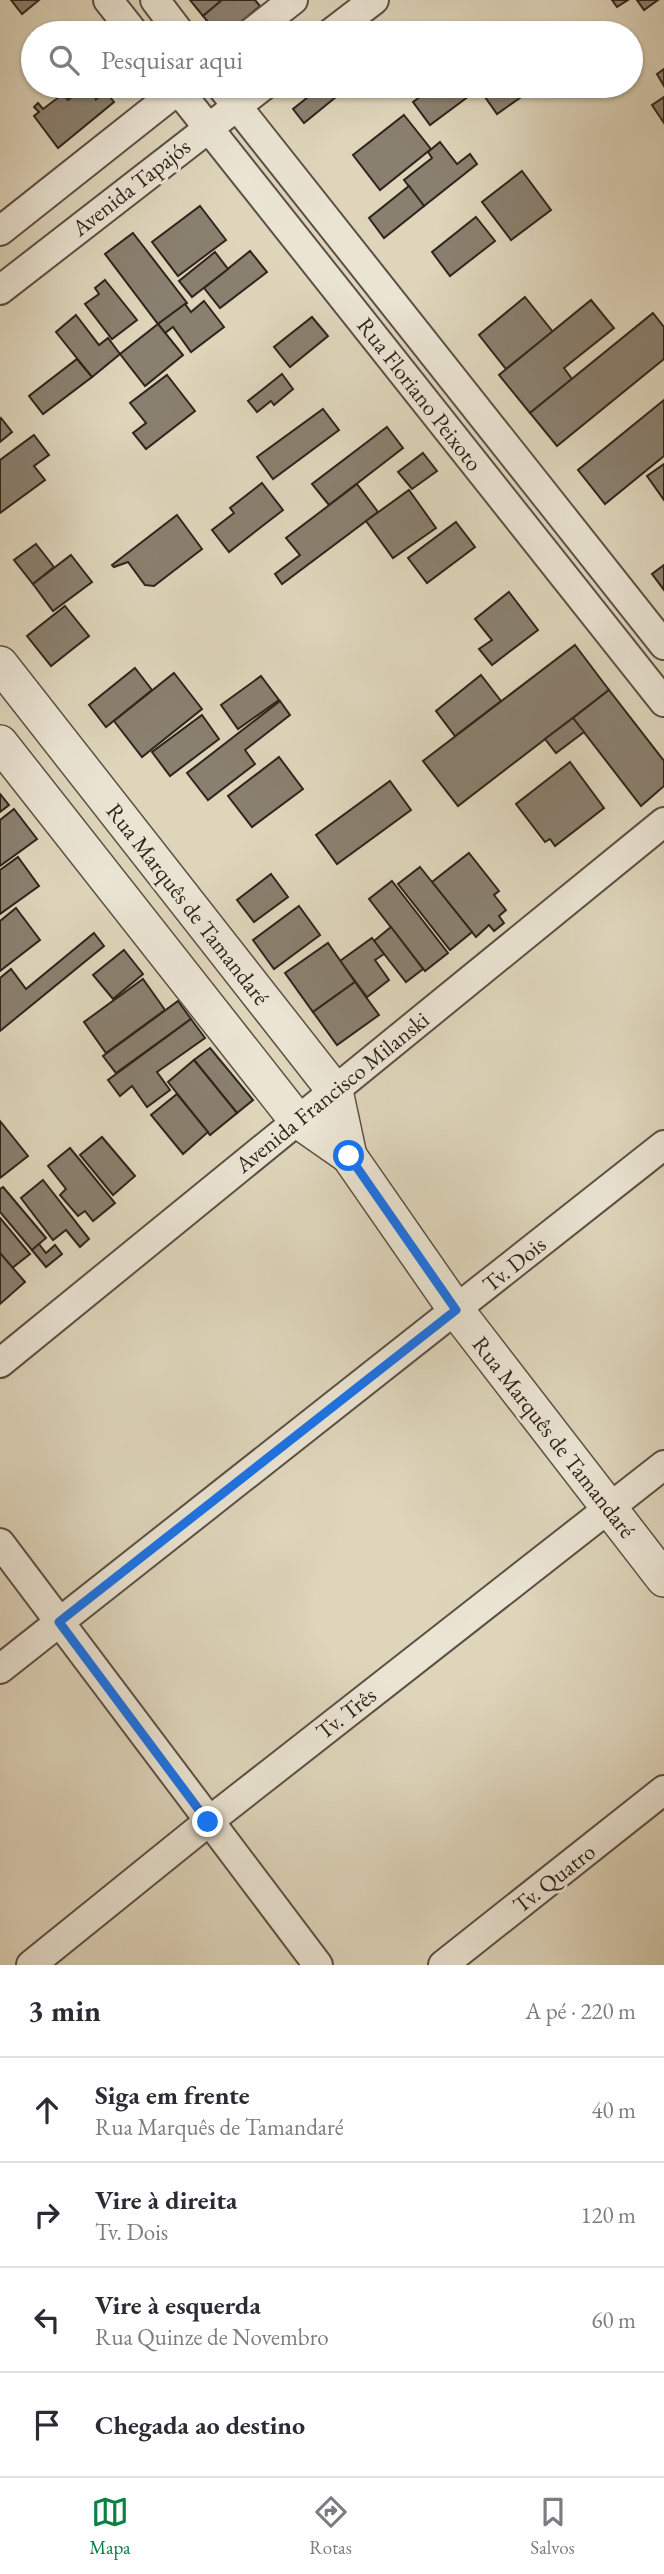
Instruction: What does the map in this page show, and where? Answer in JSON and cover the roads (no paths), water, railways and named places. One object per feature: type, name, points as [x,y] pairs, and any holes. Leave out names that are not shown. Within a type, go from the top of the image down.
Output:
[{"type":"street","points":[[108,0],[125,21]]},
{"type":"street","points":[[155,0],[171,21]]},
{"type":"street","points":[[266,21],[293,0]]},
{"type":"street","points":[[347,21],[374,0]]},
{"type":"street","name":"Avenida Tapajós","points":[[0,232],[165,98]]},
{"type":"street","name":"Rua Floriano Peixoto","points":[[187,98],[664,702]]},
{"type":"street","name":"Avenida Tapajós","points":[[0,290],[208,127],[228,98]]},
{"type":"street","name":"Rua Floriano Peixoto","points":[[231,98],[664,645]]},
{"type":"street","name":"Rua Marquês de Tamandaré","points":[[0,664],[335,1091],[349,1156]]},
{"type":"street","name":"Rua Marquês de Tamandaré","points":[[0,743],[296,1119],[349,1156],[456,1310],[664,1579]]},
{"type":"street","name":"Avenida Francisco Milanski","points":[[0,1363],[296,1119],[335,1091],[664,822]]},
{"type":"street","name":"Tv. Dois","points":[[0,1670],[664,1145]]},
{"type":"street","name":"Tv. Três","points":[[31,1965],[208,1822],[664,1465]]},
{"type":"street","points":[[0,1543],[318,1965]]},
{"type":"street","name":"Tv. Quatro","points":[[443,1965],[664,1790]]}]
